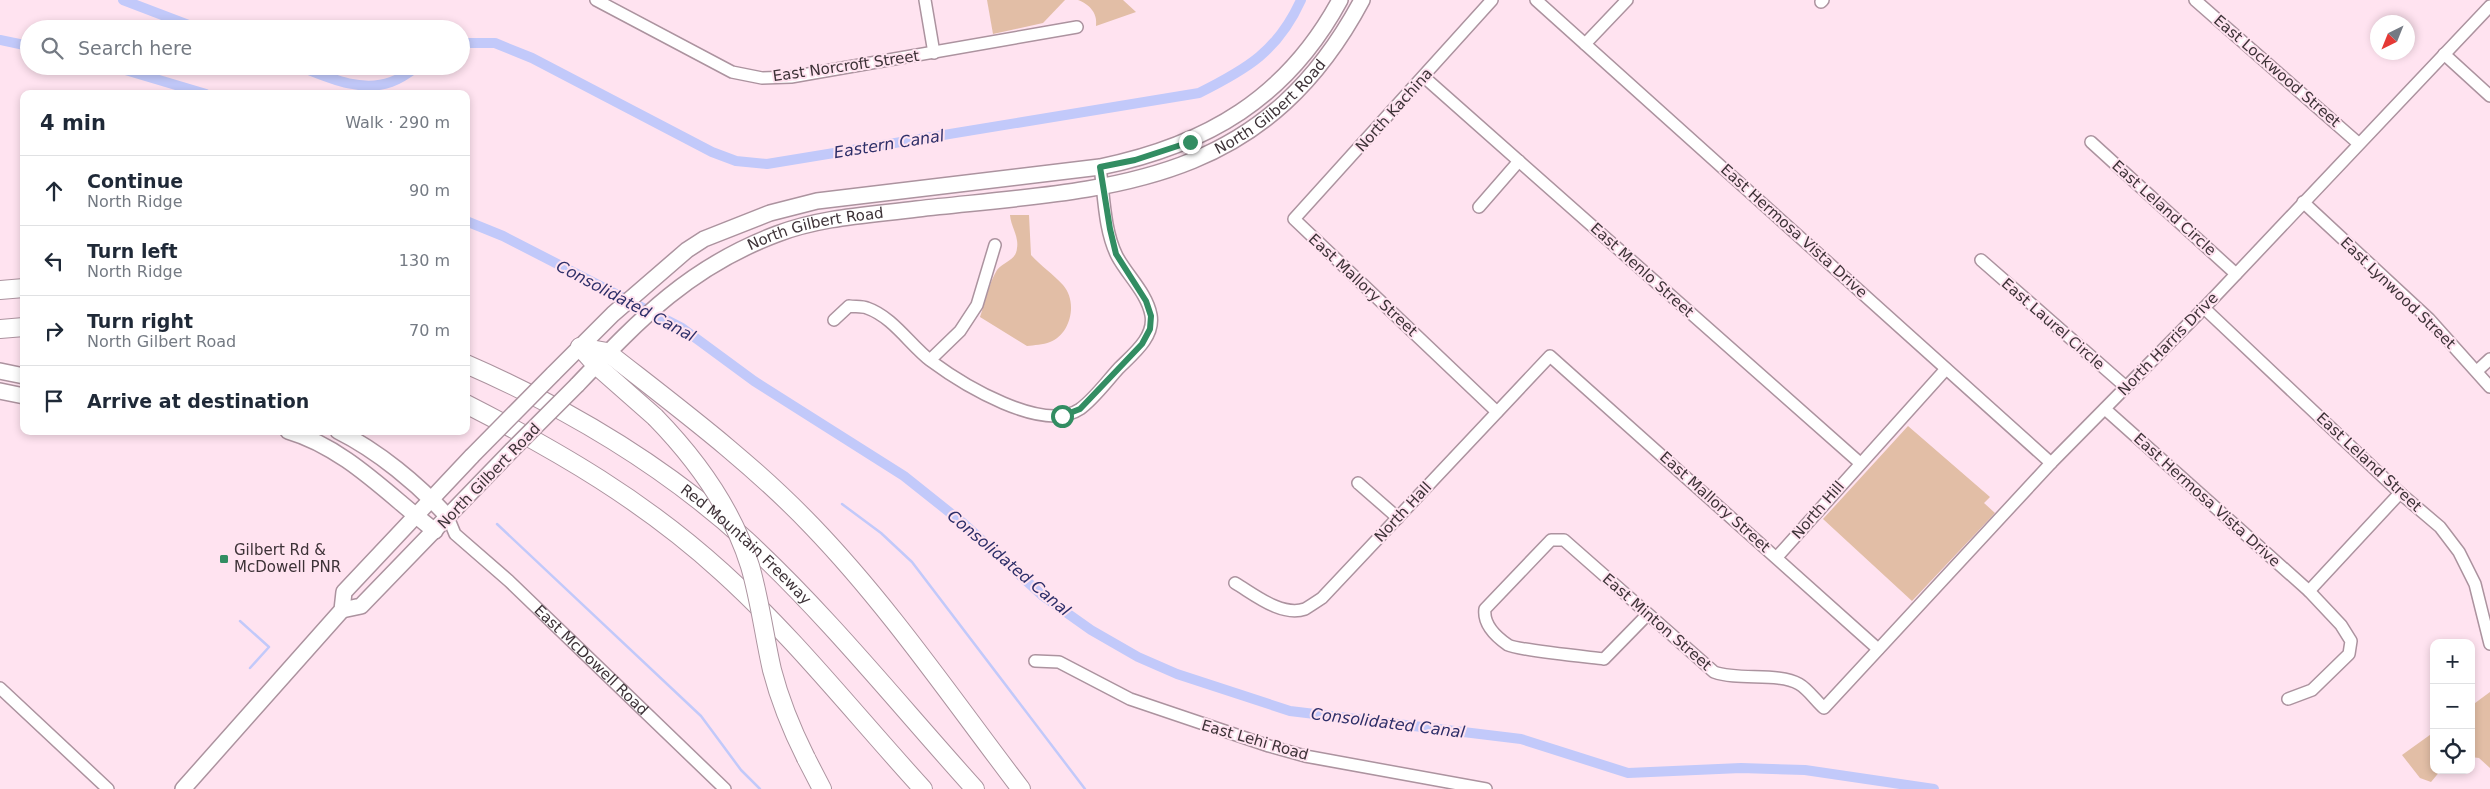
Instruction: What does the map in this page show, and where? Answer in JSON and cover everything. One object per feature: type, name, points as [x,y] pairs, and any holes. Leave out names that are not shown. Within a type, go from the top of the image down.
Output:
[{"type":"highway","points":[[0,290],[20,288]]},
{"type":"highway","points":[[0,329],[20,328]]},
{"type":"highway","points":[[580,346],[602,358],[752,470],[811,525],[867,588],[1021,789]]},
{"type":"highway","points":[[602,358],[684,446],[700,468],[730,518],[750,566],[778,691],[806,758],[822,789]]},
{"type":"highway","name":"Red Mountain Freeway","points":[[470,366],[536,396],[602,435],[683,488],[716,514],[770,563],[826,621],[975,789]]},
{"type":"highway","points":[[470,406],[547,445],[612,485],[722,571],[796,647],[923,789]]},
{"type":"main road","name":"North Gilbert Road","points":[[183,789],[342,610],[344,592],[415,516],[612,314],[648,282],[704,239],[790,207],[836,199],[1100,167],[1135,160],[1190,142],[1246,108],[1303,57],[1325,27],[1340,0]]},
{"type":"main road","name":"North Gilbert Road","points":[[342,610],[361,606],[636,323],[672,292],[700,272],[737,251],[778,234],[816,223],[1103,188],[1165,172],[1193,162],[1250,130],[1295,92],[1326,58],[1348,27],[1362,0]]},
{"type":"main road","points":[[0,391],[20,395]]},
{"type":"main road","points":[[299,435],[338,454],[359,468],[435,531]]},
{"type":"main road","name":"East McDowell Road","points":[[344,435],[370,451],[432,499],[448,517]]},
{"type":"street","name":"East Norcroft Street","points":[[596,0],[732,72],[762,78],[791,77],[1077,27]]},
{"type":"street","points":[[925,0],[934,53]]},
{"type":"street","name":"North Kachina","points":[[1294,219],[1492,0]]},
{"type":"street","name":"East Hermosa Vista Drive","points":[[1536,0],[2051,463]]},
{"type":"street","points":[[1585,44],[1627,0]]},
{"type":"street","name":"East Lockwood Street","points":[[2195,0],[2358,143]]},
{"type":"street","name":"North Harris Drive","points":[[1824,708],[2051,463],[2204,308],[2358,143],[2490,6]]},
{"type":"street","points":[[2444,54],[2490,96]]},
{"type":"street","name":"East Menlo Street","points":[[1424,77],[1860,463]]},
{"type":"street","name":"East Leland Circle","points":[[2091,142],[2236,274]]},
{"type":"street","points":[[1479,207],[1519,161]]},
{"type":"street","points":[[834,320],[848,306],[867,308],[884,318],[930,360],[989,396],[1027,411],[1046,416],[1062,416],[1080,409],[1142,344],[1150,329],[1151,316],[1146,301],[1116,254],[1100,167]]},
{"type":"street","name":"East Lynwood Street","points":[[2303,202],[2429,319],[2478,371],[2490,387]]},
{"type":"street","name":"East Mallory Street","points":[[1294,219],[1497,412]]},
{"type":"street","points":[[930,360],[960,331],[977,305],[995,245]]},
{"type":"street","name":"East Laurel Circle","points":[[1981,260],[2126,387]]},
{"type":"street","name":"East Leland Street","points":[[2204,308],[2400,493],[2440,527],[2459,552],[2475,584],[2490,644]]},
{"type":"street","name":"East Mallory Street","points":[[1550,356],[1878,649]]},
{"type":"street","name":"North Hall","points":[[1236,583],[1267,603],[1284,609],[1303,609],[1322,598],[1550,356]]},
{"type":"street","points":[[2478,371],[2490,359]]},
{"type":"street","name":"North Hill","points":[[1777,557],[1946,369]]},
{"type":"street","name":"East Hermosa Vista Drive","points":[[2105,408],[2310,591],[2342,625],[2351,641],[2349,654],[2312,690],[2288,699]]},
{"type":"street","points":[[1358,482],[1398,518]]},
{"type":"street","points":[[2310,591],[2400,493]]},
{"type":"street","name":"East McDowell Road","points":[[448,517],[455,534],[509,581],[725,789]]},
{"type":"street","points":[[435,531],[455,534]]},
{"type":"street","name":"East Minton Street","points":[[1648,614],[1604,659],[1510,646],[1486,624],[1484,618],[1485,609],[1551,540],[1564,540],[1714,672],[1727,677],[1784,679],[1799,684],[1824,708]]},
{"type":"street","name":"East Lehi Road","points":[[1035,660],[1059,662],[1130,699],[1269,746],[1305,756],[1486,789]]},
{"type":"street","points":[[0,688],[108,789]]},
{"type":"shaded area","points":[[987,0],[1065,0],[1043,23],[993,34]]},
{"type":"shaded area","points":[[1078,0],[1123,0],[1136,12],[1096,26],[1096,17],[1092,10]]},
{"type":"shaded area","points":[[1010,215],[1029,215],[1031,255],[1068,292],[1071,308],[1067,325],[1057,338],[1047,343],[1027,346],[980,317],[994,275],[1016,252],[1017,239]]},
{"type":"shaded area","points":[[1908,426],[1990,497],[1984,503],[1995,513],[1912,601],[1823,519]]},
{"type":"shaded area","points":[[2490,692],[2490,768],[2479,758],[2475,758],[2475,703]]},
{"type":"shaded area","points":[[2430,735],[2430,774],[2438,774],[2431,782],[2420,778],[2402,755]]},
{"type":"waterway","name":"Eastern Canal","points":[[123,0],[175,20]]},
{"type":"waterway","name":"Eastern Canal","points":[[470,43],[495,43],[532,58],[712,152],[736,161],[767,164],[1199,93],[1232,76],[1259,57],[1282,33],[1301,0]]},
{"type":"waterway","name":"Consolidated Canal","points":[[0,40],[20,44]]},
{"type":"waterway","name":"Consolidated Canal","points":[[142,75],[193,90]]},
{"type":"waterway","name":"Eastern Canal","points":[[321,75],[356,85],[367,86],[394,81],[405,75]]},
{"type":"waterway","name":"Consolidated Canal","points":[[470,223],[503,236],[682,328],[754,381],[904,476],[963,523],[1043,596],[1091,630],[1138,657],[1177,674],[1290,711],[1521,739],[1628,773],[1741,768],[1805,770],[1934,789]]},
{"type":"waterway","points":[[842,504],[881,533],[912,562],[1085,789]]},
{"type":"waterway","points":[[497,524],[701,716],[741,770],[760,789]]},
{"type":"waterway","points":[[240,621],[269,647],[250,668]]},
{"type":"place","name":"Gilbert Rd & McDowell PNR","points":[[224,559]]},
{"type":"route","points":[[1062,416],[1080,409],[1142,344],[1150,329],[1151,316],[1146,301],[1116,254],[1100,167],[1135,160],[1190,142]]}]
